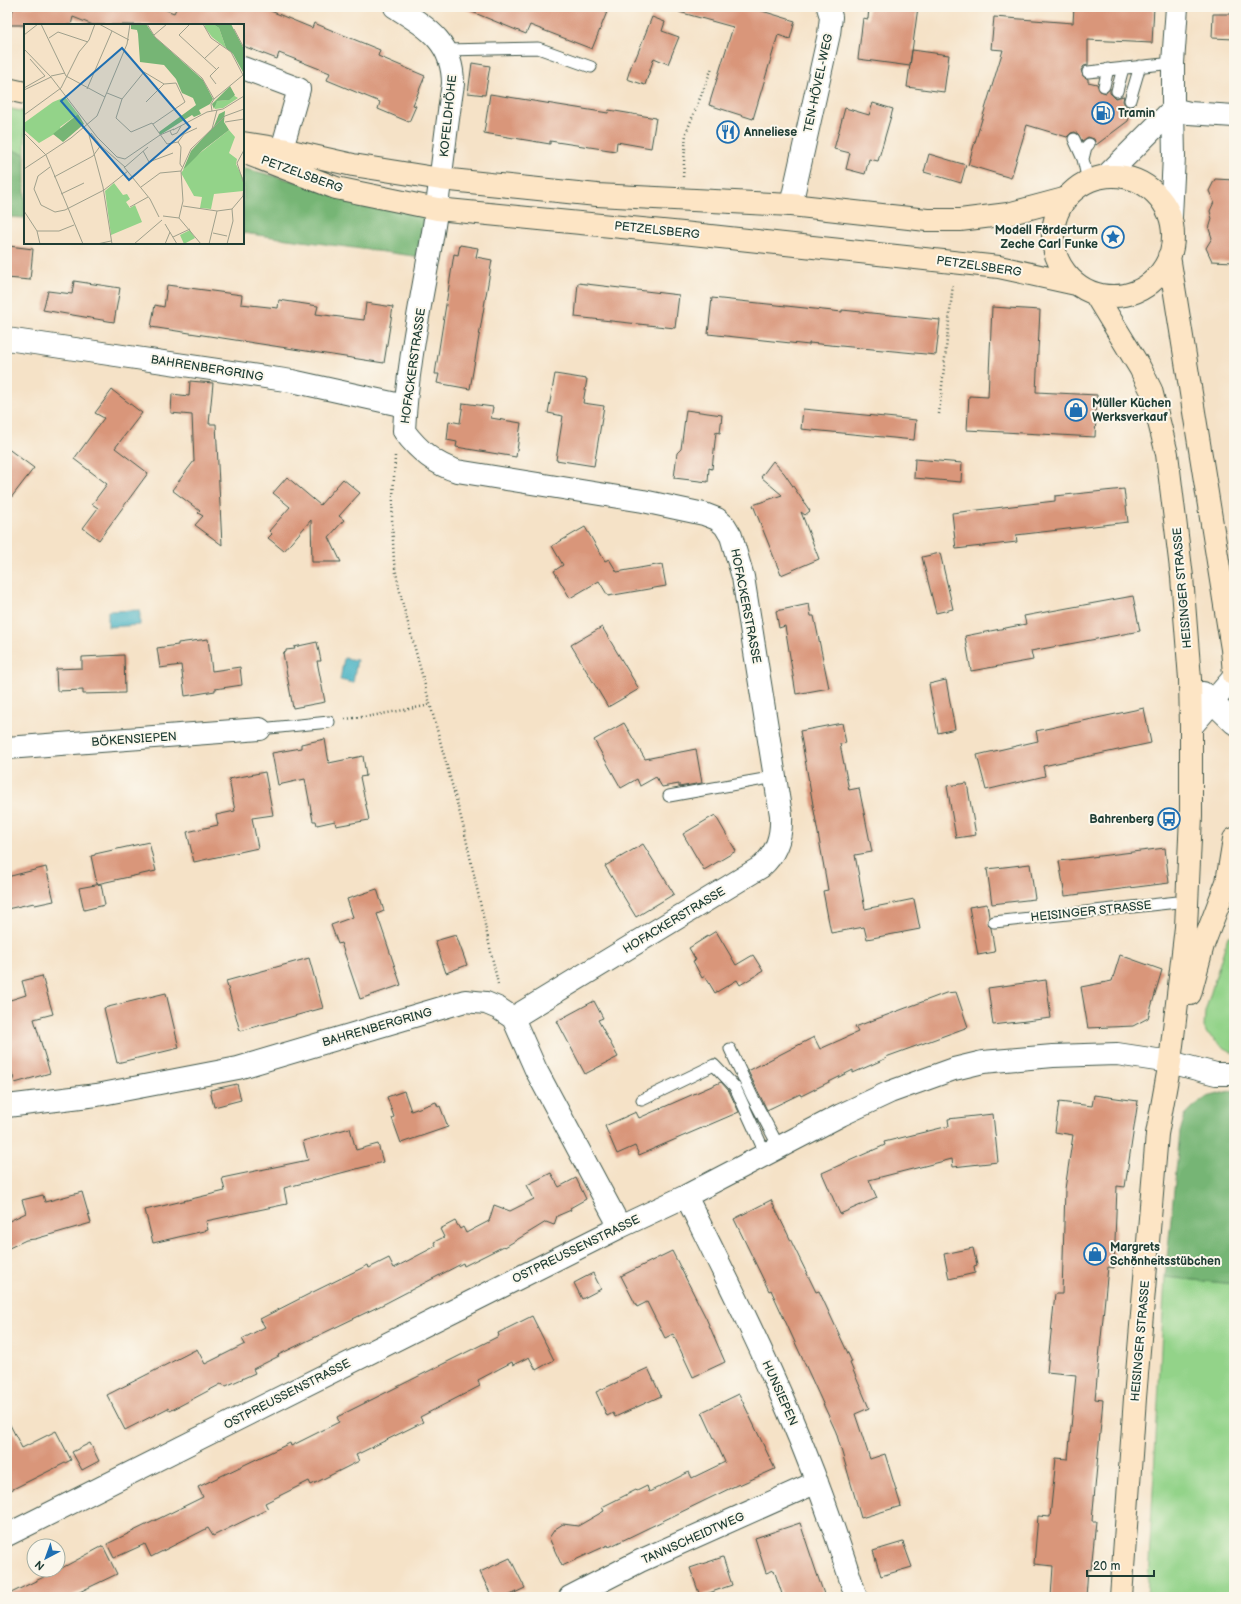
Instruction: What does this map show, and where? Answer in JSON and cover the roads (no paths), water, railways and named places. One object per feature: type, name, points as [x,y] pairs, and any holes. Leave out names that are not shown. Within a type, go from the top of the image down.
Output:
[{"type":"main road","points":[[7,89],[24,93]]},
{"type":"main road","name":"PETZELSBERG","points":[[244,143],[282,149],[353,165],[442,179],[597,195],[791,205],[927,220],[960,220],[1008,214],[1064,199]]},
{"type":"main road","name":"PETZELSBERG","points":[[244,152],[336,188],[437,209],[683,232],[999,267],[1086,289]]},
{"type":"main road","points":[[1064,199],[1072,190],[1097,178],[1118,176],[1130,178],[1145,186],[1158,196],[1171,217],[1173,235],[1170,256],[1232,649],[1234,676]]},
{"type":"main road","name":"HEISINGER STRASSE","points":[[1064,199],[1058,210],[1052,232],[1053,244],[1060,267],[1067,276],[1086,289],[1140,368],[1151,390],[1160,423],[1167,454],[1178,537],[1190,679],[1192,727],[1191,816],[1186,927],[1170,1062],[1157,1134],[1135,1398],[1121,1597]]},
{"type":"main road","points":[[1086,289],[1110,296],[1125,295],[1140,290],[1163,270],[1170,256]]},
{"type":"main road","name":"HEISINGER STRASSE","points":[[1170,1062],[1179,1044],[1186,1022],[1196,968],[1203,944],[1227,882],[1234,839]]},
{"type":"street","name":"KOFELDHÖHE","points":[[395,7],[435,35],[446,50],[453,70],[442,179]]},
{"type":"street","name":"TEN-HÖVEL-WEG","points":[[791,205],[829,34],[831,17],[828,7]]},
{"type":"street","points":[[1171,217],[1174,156],[1172,109],[1173,63],[1177,7]]},
{"type":"street","name":"PETZELSBERG","points":[[244,68],[300,89],[282,149]]},
{"type":"street","points":[[1172,109],[1234,116]]},
{"type":"street","points":[[1097,178],[1172,109]]},
{"type":"street","name":"HOFACKERSTRASSE","points":[[442,179],[405,406],[404,432],[423,453],[447,468],[457,471],[643,502],[704,514],[717,519],[726,526],[735,546],[743,577],[775,777],[781,825],[776,848],[770,859],[761,867],[736,883],[505,1013]]},
{"type":"street","name":"BAHRENBERGRING","points":[[7,339],[292,381],[405,406]]},
{"type":"street","points":[[1192,727],[1234,676]]},
{"type":"street","points":[[1190,679],[1234,723]]},
{"type":"street","name":"BÖKENSIEPEN","points":[[7,748],[260,729]]},
{"type":"street","name":"BAHRENBERGRING","points":[[7,1106],[97,1095],[238,1068],[465,1001],[486,1003],[505,1013]]},
{"type":"street","points":[[505,1013],[620,1227]]},
{"type":"street","name":"OSTPREUSSENSTRASSE","points":[[7,1535],[620,1227],[686,1196],[890,1092],[954,1069],[982,1062],[1053,1056],[1117,1054],[1170,1062],[1216,1074],[1234,1074]]},
{"type":"street","name":"HUNSIEPEN","points":[[686,1196],[760,1346],[792,1418],[817,1482],[856,1597]]},
{"type":"street","name":"TANNSCHEIDTWEG","points":[[570,1597],[640,1561],[817,1482]]},
{"type":"lane","points":[[446,50],[538,48],[591,67]]},
{"type":"lane","points":[[1091,75],[1108,69],[1173,63]]},
{"type":"lane","points":[[1130,100],[1140,66]]},
{"type":"lane","points":[[1116,92],[1123,68]]},
{"type":"lane","points":[[1104,86],[1108,69]]},
{"type":"lane","points":[[1074,139],[1083,159],[1097,178]]},
{"type":"lane","points":[[1083,159],[1087,145]]},
{"type":"lane","points":[[260,729],[329,722]]},
{"type":"lane","points":[[669,796],[775,777]]},
{"type":"lane","name":"HEISINGER STRASSE","points":[[994,922],[1187,901]]},
{"type":"lane","points":[[730,1049],[752,1096],[772,1151]]},
{"type":"lane","points":[[642,1100],[714,1065],[735,1087],[772,1151]]},
{"type":"water","points":[[140,610],[140,625],[108,627],[108,611]]},
{"type":"water","points":[[344,658],[357,660],[353,683],[340,680]]},
{"type":"place","name":"Tramin","points":[[1103,113]]},
{"type":"place","name":"Anneliese","points":[[728,132]]},
{"type":"place","name":"Modell Förderturm Zeche Carl Funke","points":[[1113,237]]},
{"type":"place","name":"Müller Küchen Werksverkauf","points":[[1076,410]]},
{"type":"place","name":"Bahrenberg","points":[[1169,819]]},
{"type":"place","name":"Margrets Schönheitsstübchen","points":[[1095,1254]]}]
